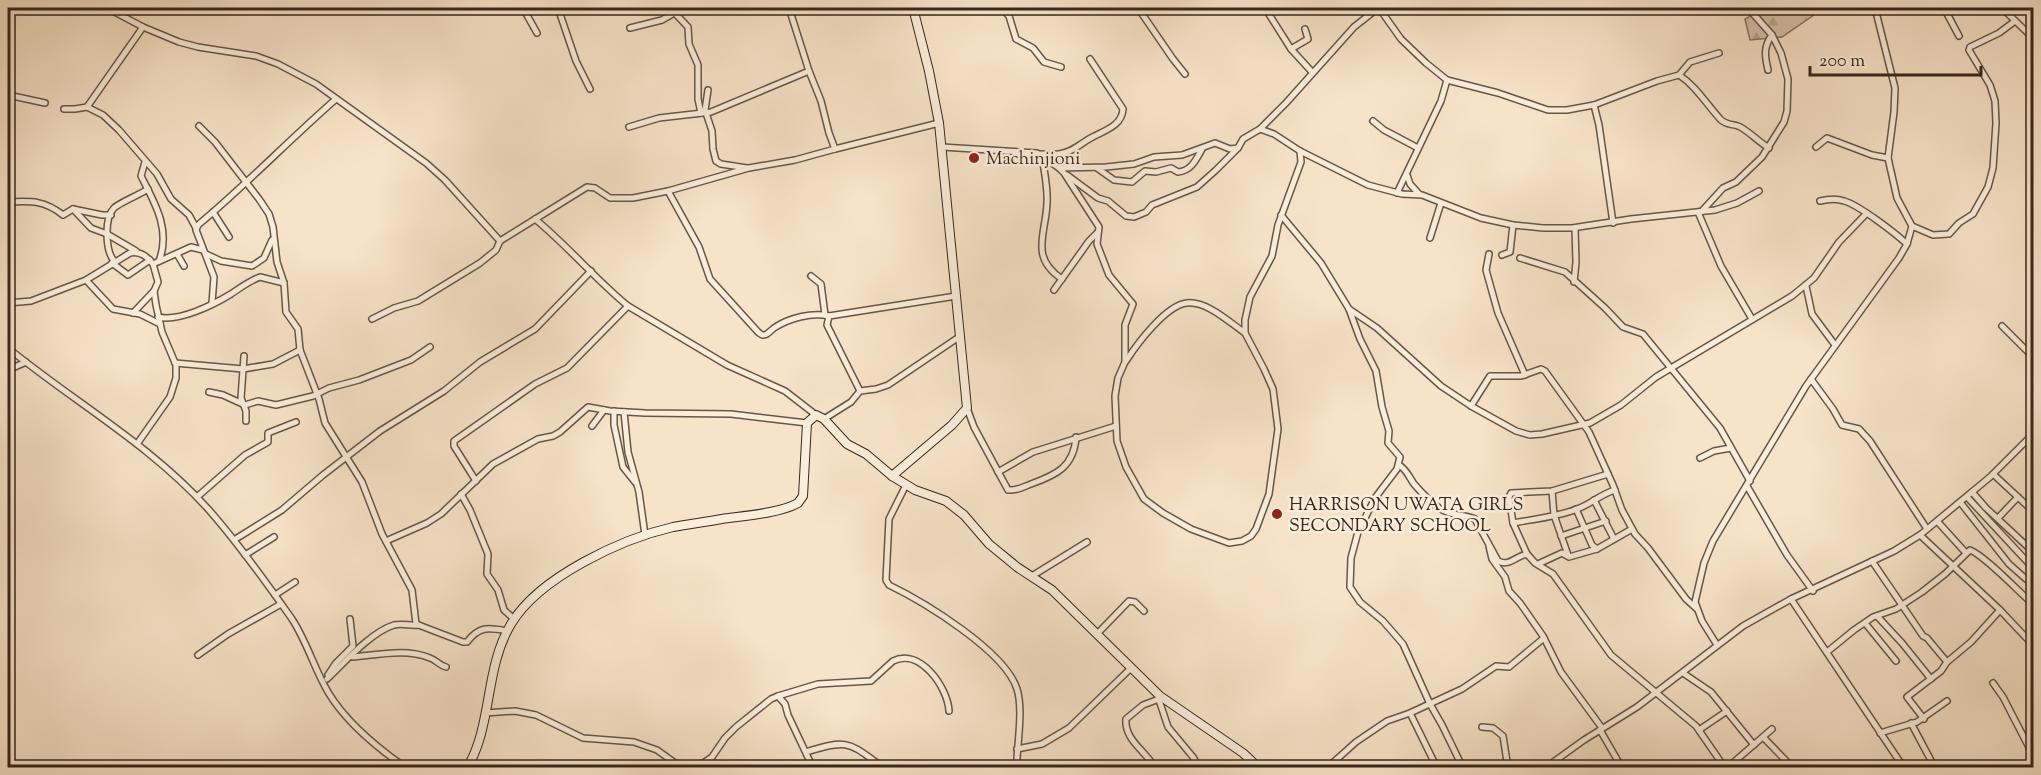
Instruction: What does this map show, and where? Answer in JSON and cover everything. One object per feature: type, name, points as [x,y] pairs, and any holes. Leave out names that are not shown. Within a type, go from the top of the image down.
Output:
[{"type":"street","points":[[107,8],[143,27],[179,42],[243,54],[278,64],[316,84],[426,163],[445,180],[500,241]]},
{"type":"street","points":[[523,8],[537,33]]},
{"type":"street","points":[[558,8],[576,61],[590,89]]},
{"type":"street","points":[[670,8],[688,27],[689,44],[698,65],[698,99],[712,131],[716,161],[721,164],[749,168]]},
{"type":"street","points":[[789,8],[809,71],[822,100],[835,149]]},
{"type":"street","points":[[913,8],[939,123],[967,408],[974,427],[1006,488],[1010,491],[1048,477],[1064,468],[1075,450],[1076,437]]},
{"type":"street","points":[[1001,8],[1009,16],[1013,33],[1018,41],[1033,48],[1044,62],[1061,67]]},
{"type":"street","points":[[1138,8],[1185,74]]},
{"type":"street","points":[[1265,8],[1291,49],[1312,72]]},
{"type":"street","points":[[1039,154],[1126,216],[1134,217],[1146,212],[1152,205],[1197,187],[1223,164],[1243,139],[1260,129],[1286,103],[1359,22],[1378,8],[1401,39],[1448,80],[1498,93],[1548,110],[1567,110],[1594,105],[1679,75],[1690,62],[1719,53]]},
{"type":"street","points":[[1700,211],[1723,188],[1736,182],[1747,172],[1769,148],[1784,122],[1789,93],[1781,53],[1772,35],[1748,8]]},
{"type":"street","points":[[1875,8],[1895,88],[1888,158],[1897,198],[1912,226],[1933,235],[1949,234],[1959,223],[1971,217],[1988,186],[1993,168],[1996,112],[1990,85],[1970,47],[1999,33],[2015,21]]},
{"type":"street","points":[[1944,8],[1959,36]]},
{"type":"street","points":[[2002,8],[2033,37]]},
{"type":"street","points":[[630,28],[662,20],[674,13]]},
{"type":"street","points":[[87,107],[143,27]]},
{"type":"street","points":[[1291,49],[1308,39],[1305,29]]},
{"type":"street","points":[[1768,70],[1765,50],[1772,35]]},
{"type":"street","points":[[942,147],[1059,154],[1072,150],[1107,130],[1119,120],[1123,109],[1090,59]]},
{"type":"street","points":[[630,127],[659,118],[703,113],[809,71]]},
{"type":"street","points":[[1679,75],[1722,121],[1741,127],[1754,139],[1769,148]]},
{"type":"street","points":[[1397,193],[1445,92],[1448,80]]},
{"type":"street","points":[[703,113],[708,90]]},
{"type":"street","points":[[8,95],[45,103]]},
{"type":"street","points":[[196,228],[336,99]]},
{"type":"street","points":[[1594,105],[1613,223]]},
{"type":"street","points":[[64,109],[87,107],[98,111],[111,121],[162,182],[171,199],[189,215],[196,228],[214,281],[212,303]]},
{"type":"street","points":[[1373,121],[1384,130],[1418,148]]},
{"type":"street","points":[[372,319],[394,308],[418,301],[480,263],[495,250],[500,241],[587,187],[595,188],[616,199],[633,198],[939,123]]},
{"type":"street","points":[[199,126],[215,142],[269,214],[277,262],[284,283],[286,312],[298,329],[300,351],[327,427],[362,482],[386,542],[412,590],[418,625]]},
{"type":"street","points":[[1260,129],[1368,185],[1397,193],[1419,194],[1481,218],[1513,225],[1575,228],[1700,211],[1727,207],[1758,191]]},
{"type":"street","points":[[1816,147],[1827,138],[1872,155],[1888,158]]},
{"type":"street","points":[[1061,170],[1140,163],[1154,157],[1182,155],[1215,143],[1230,149],[1238,148]]},
{"type":"street","points":[[1096,167],[1114,180],[1132,182],[1145,171],[1156,172],[1171,168],[1178,172],[1185,171],[1194,163],[1202,149]]},
{"type":"street","points":[[1245,333],[1248,303],[1272,256],[1281,215],[1301,162],[1300,151]]},
{"type":"street","points":[[1039,154],[1047,202],[1042,231],[1043,255],[1050,268],[1062,279]]},
{"type":"street","points":[[145,162],[140,176],[162,222],[164,246],[159,261]]},
{"type":"street","points":[[1061,170],[1098,224],[1097,244],[1109,275],[1133,304],[1125,325],[1125,362],[1116,389],[1116,426],[1122,459],[1137,488],[1149,504],[1191,529],[1224,542],[1239,542],[1251,536],[1259,522],[1269,494],[1278,429],[1275,399],[1270,380],[1245,333],[1209,310],[1185,303],[1160,319],[1125,362]]},
{"type":"street","points":[[1407,173],[1408,181],[1419,194]]},
{"type":"street","points":[[148,189],[116,206],[111,215],[107,234],[108,253],[113,263],[128,275],[151,262],[194,247],[221,261],[246,266],[256,265],[267,254],[273,237]]},
{"type":"street","points":[[668,191],[699,248],[710,279],[758,332],[764,335],[776,327],[815,315],[827,316],[956,296]]},
{"type":"street","points":[[1820,201],[1843,200],[1887,227],[1907,244]]},
{"type":"street","points":[[8,202],[43,203],[63,215],[73,209],[111,215]]},
{"type":"street","points":[[1430,238],[1441,202]]},
{"type":"street","points":[[73,209],[88,226],[107,234],[151,262],[158,282],[154,291],[133,313]]},
{"type":"street","points":[[1700,211],[1722,266],[1752,319]]},
{"type":"street","points":[[213,212],[229,237]]},
{"type":"street","points":[[1349,309],[1377,328],[1441,386],[1471,406],[1516,431],[1530,435],[1542,435],[1584,425],[1621,405],[1656,377],[1806,286],[1839,242],[1866,214]]},
{"type":"street","points":[[1281,215],[1321,263],[1349,309],[1360,339],[1376,371],[1389,431],[1388,443],[1400,458],[1399,465],[1375,498],[1358,531],[1351,558],[1350,587],[1364,606],[1400,639],[1463,768]]},
{"type":"street","points":[[535,219],[558,238],[628,306],[727,365],[781,388],[824,420],[847,444],[866,454],[892,476],[906,485],[946,501],[964,515],[988,544],[1052,590],[1158,696],[1243,753],[1259,768]]},
{"type":"street","points":[[8,224],[10,232],[8,243]]},
{"type":"street","points":[[1502,255],[1510,252],[1513,225]]},
{"type":"street","points":[[1717,645],[1702,621],[1695,602],[1708,552],[1724,520],[1748,484],[1790,411],[1907,244],[1912,226]]},
{"type":"street","points":[[1574,282],[1575,228]]},
{"type":"street","points":[[1054,290],[1089,241],[1099,232]]},
{"type":"street","points":[[8,303],[32,301],[86,280],[130,253],[138,252]]},
{"type":"street","points":[[177,254],[184,266]]},
{"type":"street","points":[[1489,254],[1486,270],[1498,313],[1525,375]]},
{"type":"street","points":[[1520,258],[1564,272],[1623,327],[1643,334],[1720,428],[1787,555],[1813,591]]},
{"type":"street","points":[[234,540],[282,510],[380,431],[444,391],[480,362],[535,329],[591,271]]},
{"type":"street","points":[[811,276],[819,282],[822,288],[827,325],[860,391]]},
{"type":"street","points":[[86,280],[111,307],[118,311],[159,320],[174,318],[212,303],[260,277],[284,283]]},
{"type":"street","points":[[1806,286],[1812,314],[1835,345]]},
{"type":"street","points":[[137,444],[170,397],[176,378],[175,363],[159,320],[154,291]]},
{"type":"street","points":[[476,481],[454,446],[454,441],[535,384],[567,368],[628,306]]},
{"type":"street","points":[[2002,326],[2034,358]]},
{"type":"street","points":[[824,420],[851,402],[860,391],[876,389],[888,384],[959,337]]},
{"type":"street","points":[[209,392],[247,405],[258,401],[276,405],[317,394],[411,360],[430,346]]},
{"type":"street","points":[[8,348],[137,444],[171,472],[196,497],[234,540],[275,595],[299,632],[337,705],[380,749],[406,768]]},
{"type":"street","points":[[175,363],[243,369],[270,365],[300,351]]},
{"type":"street","points":[[244,356],[241,394],[242,404],[246,411],[246,421]]},
{"type":"street","points":[[8,370],[26,362]]},
{"type":"street","points":[[1471,406],[1490,376],[1525,375],[1540,369],[1545,370],[1584,425],[1632,529],[1697,609]]},
{"type":"street","points":[[1811,379],[1842,425],[1859,429],[1870,441],[1927,529]]},
{"type":"street","points":[[386,542],[432,520],[490,466],[514,450],[538,439],[553,436],[565,429],[571,420],[580,416],[587,408],[624,412],[731,414],[807,423]]},
{"type":"street","points":[[892,476],[952,425],[967,408]]},
{"type":"street","points":[[592,426],[604,410]]},
{"type":"street","points":[[614,411],[614,425],[623,467],[636,483]]},
{"type":"street","points":[[624,412],[627,446],[645,535]]},
{"type":"street","points":[[467,768],[478,746],[495,662],[514,619],[534,597],[559,577],[614,547],[645,535],[673,527],[774,510],[798,503],[803,496],[807,423],[816,415]]},
{"type":"street","points":[[196,497],[245,455],[268,442],[268,433],[296,422]]},
{"type":"street","points":[[998,472],[1033,452],[1116,426]]},
{"type":"street","points":[[1545,768],[1655,694],[1743,626],[1920,535],[1993,474],[2034,433]]},
{"type":"street","points":[[1700,458],[1714,451],[1731,448]]},
{"type":"street","points":[[1399,465],[1407,471],[1414,484],[1425,496],[1440,509],[1460,517],[1473,517],[1495,557],[1502,563],[1509,563],[1527,554]]},
{"type":"street","points":[[1608,474],[1552,491],[1511,493],[1509,497],[1513,522],[1527,554],[1553,573],[1611,656],[1700,730],[1712,751],[1726,768],[1772,729]]},
{"type":"street","points":[[1993,474],[2034,512]]},
{"type":"street","points":[[906,485],[889,519],[885,574],[887,583],[958,626],[1010,675],[1018,693],[1015,768]]},
{"type":"street","points":[[1513,522],[1576,510],[1615,490]]},
{"type":"street","points":[[1552,491],[1554,515],[1568,555]]},
{"type":"street","points":[[1972,492],[2029,548]]},
{"type":"street","points":[[461,494],[488,554],[487,574],[498,590],[504,610],[514,619]]},
{"type":"street","points":[[1967,497],[2034,569]]},
{"type":"street","points":[[1998,518],[2018,497]]},
{"type":"street","points":[[1594,500],[1614,539]]},
{"type":"street","points":[[1960,502],[2009,564],[2026,579]]},
{"type":"street","points":[[1576,510],[1592,545],[1597,549]]},
{"type":"street","points":[[1936,521],[1966,553]]},
{"type":"street","points":[[1561,536],[1606,522]]},
{"type":"street","points":[[1538,564],[1562,553],[1577,555],[1597,549],[1632,529]]},
{"type":"street","points":[[1920,535],[2000,610],[2034,646]]},
{"type":"street","points":[[245,555],[274,537]]},
{"type":"street","points":[[1032,576],[1087,542]]},
{"type":"street","points":[[1489,546],[1492,559],[1505,577],[1509,591],[1544,638],[1561,672],[1601,729],[1622,768]]},
{"type":"street","points":[[1827,652],[1865,622],[1888,613],[1930,586],[1972,550],[2034,605]]},
{"type":"street","points":[[1872,561],[1923,636],[1947,662]]},
{"type":"street","points":[[275,595],[295,582]]},
{"type":"street","points":[[1791,600],[1904,768]]},
{"type":"street","points":[[1096,634],[1129,601],[1135,602],[1144,611]]},
{"type":"street","points":[[198,655],[228,634],[281,604]]},
{"type":"street","points":[[1924,719],[1907,697],[1931,679],[1971,642],[2000,610]]},
{"type":"street","points":[[1877,616],[1931,679]]},
{"type":"street","points":[[326,682],[333,667],[352,646],[350,619]]},
{"type":"street","points":[[1865,622],[1896,661]]},
{"type":"street","points":[[326,682],[378,634],[397,624],[418,625],[463,642],[467,642],[476,632],[483,629],[508,631]]},
{"type":"street","points":[[1327,768],[1348,748],[1387,721],[1410,713],[1468,685],[1496,666],[1509,667],[1544,638]]},
{"type":"street","points":[[351,657],[415,654],[431,658],[446,667]]},
{"type":"street","points":[[696,768],[712,757],[736,727],[771,699],[818,684],[871,681],[899,658],[922,664],[933,674],[946,696],[949,711]]},
{"type":"street","points":[[1017,749],[1042,744],[1069,728],[1131,668]]},
{"type":"street","points":[[1683,673],[1711,692],[1754,745]]},
{"type":"street","points":[[1993,684],[2003,697],[2034,757]]},
{"type":"street","points":[[778,696],[785,704],[813,768]]},
{"type":"street","points":[[1155,768],[1147,755],[1131,739],[1126,719],[1158,696]]},
{"type":"street","points":[[1158,696],[1168,727],[1193,757],[1198,768]]},
{"type":"street","points":[[1880,733],[1924,719],[1947,701]]},
{"type":"street","points":[[485,713],[515,711],[536,715],[583,738],[634,742],[657,750],[682,768]]},
{"type":"street","points":[[1700,730],[1726,711]]},
{"type":"street","points":[[1410,713],[1437,768]]},
{"type":"street","points":[[1911,723],[1935,768]]},
{"type":"street","points":[[1482,727],[1497,730],[1503,736],[1508,768]]},
{"type":"street","points":[[1763,737],[1793,768]]},
{"type":"street","points":[[806,752],[828,745],[845,744],[861,749],[884,768]]},
{"type":"green space","points":[[1764,8],[1824,8],[1782,37],[1750,40],[1745,19]]},
{"type":"place","name":"Machinjioni","points":[[974,158]]},
{"type":"place","name":"HARRISON UWATA GIRLS SECONDARY SCHOOL","points":[[1277,514]]}]
